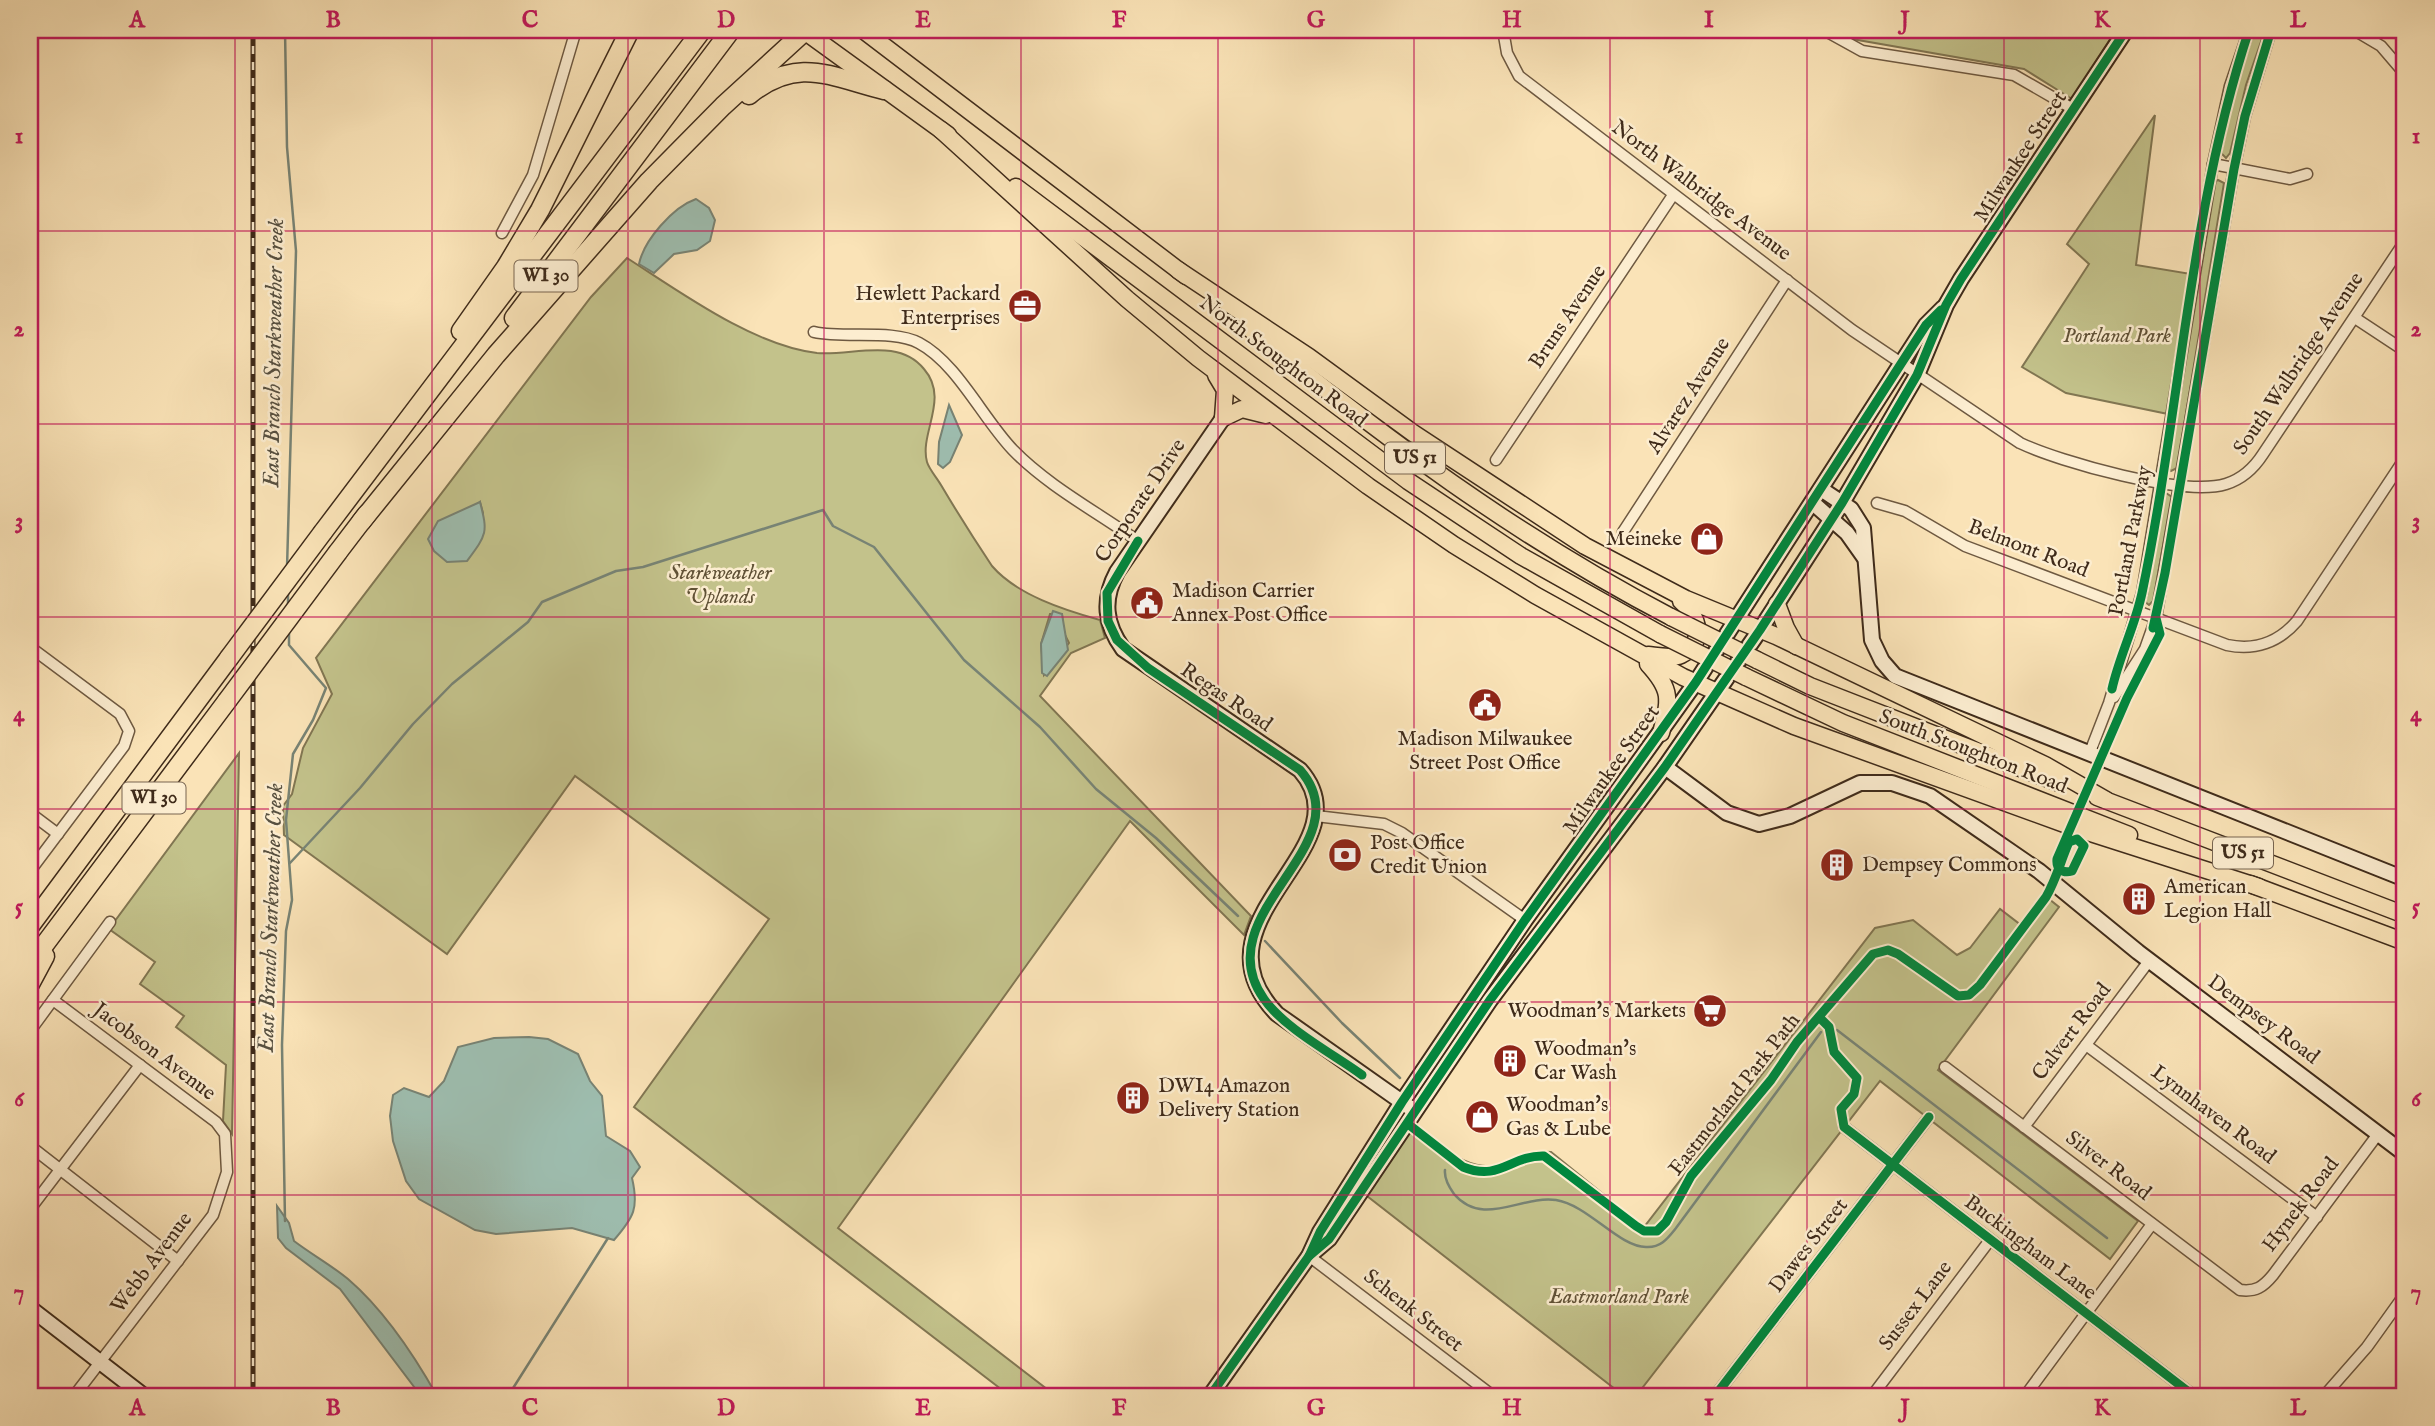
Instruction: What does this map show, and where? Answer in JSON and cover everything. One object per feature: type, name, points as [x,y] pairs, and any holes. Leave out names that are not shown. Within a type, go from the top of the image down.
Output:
[{"type":"highway","points":[[387,447],[414,398],[506,267],[540,210],[630,30]]},
{"type":"highway","name":"WI 30","points":[[30,926],[702,30]]},
{"type":"highway","name":"WI 30","points":[[30,964],[731,30]]},
{"type":"highway","points":[[361,522],[531,314],[687,142],[805,30]]},
{"type":"highway","points":[[687,142],[757,88],[783,74],[820,71],[884,90]]},
{"type":"highway","points":[[30,911],[98,835]]},
{"type":"highway","points":[[30,984],[82,894]]},
{"type":"main road","name":"North Stoughton Road","points":[[805,30],[1408,481],[1521,556],[1660,634],[1801,704]]},
{"type":"main road","name":"North Stoughton Road","points":[[863,30],[1178,270],[1328,393],[1433,471],[1535,537],[1671,617],[1810,686]]},
{"type":"main road","points":[[941,130],[1126,299],[1198,358],[1454,545],[1639,654],[1794,726],[2081,830],[2259,887]]},
{"type":"main road","points":[[1178,270],[1309,357],[1481,479],[1585,546],[1665,588],[1797,646],[2045,765],[2106,800]]},
{"type":"main road","points":[[1198,358],[1222,382],[1226,399],[1223,418]]},
{"type":"main road","points":[[1223,418],[1242,409],[1250,409],[1293,429]]},
{"type":"main road","points":[[1639,654],[1682,655],[1697,638],[1699,629],[1695,614],[1665,588]]},
{"type":"main road","points":[[1777,604],[1789,635],[1797,646]]},
{"type":"main road","points":[[1639,654],[1662,680],[1667,690],[1668,704],[1661,733]]},
{"type":"main road","name":"South Stoughton Road","points":[[1810,686],[2405,915]]},
{"type":"main road","name":"South Stoughton Road","points":[[1801,704],[2259,887],[2405,942]]},
{"type":"street","points":[[502,233],[533,175],[576,30]]},
{"type":"street","name":"North Walbridge Avenue","points":[[1503,30],[1507,53],[1519,76],[1673,195],[1901,364]]},
{"type":"street","points":[[1824,30],[1862,51],[2014,75],[2073,109]]},
{"type":"street","name":"Milwaukee Street","points":[[1210,1396],[1309,1256],[1320,1232],[1402,1102],[1525,920],[1696,682],[1901,364],[1927,325],[1946,305],[2126,30]]},
{"type":"street","name":"Portland Parkway","points":[[2090,752],[2138,612],[2213,164],[2230,86],[2249,30]]},
{"type":"street","name":"Portland Parkway","points":[[2109,703],[2145,649],[2156,618],[2234,169],[2245,116],[2271,30]]},
{"type":"street","points":[[2354,30],[2381,46],[2405,74]]},
{"type":"street","points":[[2213,164],[2290,179],[2307,174]]},
{"type":"street","name":"Bruns Avenue","points":[[1496,460],[1673,195]]},
{"type":"street","name":"South Walbridge Avenue","points":[[1901,364],[2020,443],[2045,455],[2161,481],[2224,485],[2252,468],[2405,240]]},
{"type":"street","name":"Alvarez Avenue","points":[[1623,532],[1787,280]]},
{"type":"street","name":"Milwaukee Street","points":[[1309,1256],[1329,1239],[1485,1007],[1665,767],[1760,630],[1842,503],[1917,375],[1946,305]]},
{"type":"street","points":[[2355,318],[2405,351]]},
{"type":"street","points":[[814,332],[834,337],[902,337],[921,344],[940,359],[1019,456],[1138,541]]},
{"type":"street","name":"Corporate Drive","points":[[1107,613],[1110,586],[1223,418]]},
{"type":"street","name":"Belmont Road","points":[[1877,503],[1905,511],[1950,539],[2138,612],[2235,647],[2258,646],[2284,634],[2297,621],[2405,458]]},
{"type":"street","points":[[1821,489],[1842,503],[1863,528],[1872,640],[1882,661],[1895,676],[2405,879]]},
{"type":"street","points":[[1812,503],[1853,539],[1865,557]]},
{"type":"street","name":"Regas Road","points":[[1107,613],[1112,632],[1123,649],[1300,770],[1313,791],[1316,816]]},
{"type":"street","points":[[30,649],[120,714],[129,727],[124,746],[30,871]]},
{"type":"street","name":"Dempsey Road","points":[[1665,767],[1727,813],[1759,824],[1790,816],[1853,785],[1868,781],[1892,783],[1939,801],[2006,849],[2030,874],[2069,904],[2097,919],[2405,1153]]},
{"type":"street","points":[[1542,928],[1542,910],[1580,862],[1610,803]]},
{"type":"street","points":[[30,813],[58,834]]},
{"type":"street","points":[[1416,1112],[1277,1014],[1261,995],[1256,983],[1250,949],[1254,930],[1267,904],[1307,844],[1316,816],[1384,824],[1525,920],[1526,936],[1503,970],[1485,1007]]},
{"type":"street","points":[[30,1031],[110,922]]},
{"type":"street","name":"Calvert Road","points":[[2024,1127],[2150,961]]},
{"type":"street","name":"Jacobson Avenue","points":[[53,1000],[216,1122],[226,1139]]},
{"type":"street","name":"Lynnhaven Road","points":[[2086,1045],[2316,1217]]},
{"type":"street","points":[[30,1209],[140,1065]]},
{"type":"street","name":"Silver Road","points":[[1945,1067],[2240,1290],[2250,1291]]},
{"type":"street","name":"Dawes Street","points":[[1715,1396],[1929,1117]]},
{"type":"street","name":"Buckingham Lane","points":[[1844,1128],[2194,1396]]},
{"type":"street","name":"Hynek Road","points":[[2250,1291],[2264,1286],[2378,1134]]},
{"type":"street","name":"Webb Avenue","points":[[74,1396],[213,1215],[227,1172],[226,1139]]},
{"type":"street","points":[[30,1146],[178,1261]]},
{"type":"street","points":[[2025,1396],[2152,1224]]},
{"type":"street","name":"Sussex Lane","points":[[1872,1396],[1990,1240]]},
{"type":"street","name":"Schenk Street","points":[[1309,1256],[1493,1396]]},
{"type":"street","points":[[2324,1396],[2367,1347],[2405,1294]]},
{"type":"street","points":[[30,1308],[144,1396]]},
{"type":"street","points":[[2175,1396],[2182,1387]]},
{"type":"green space","points":[[1840,30],[2116,30],[2072,99],[2024,69],[1852,39]]},
{"type":"green space","points":[[2253,30],[2265,30],[2246,85],[2230,153],[2226,158],[2220,152],[2233,93]]},
{"type":"green space","name":"Portland Park","points":[[2155,115],[2136,265],[2191,274],[2168,414],[2066,393],[2022,367],[2089,264],[2067,244]]},
{"type":"green space","points":[[2218,180],[2224,183],[2177,468],[2171,471],[2167,466],[2215,182]]},
{"type":"green space","name":"Starkweather Uplands","points":[[627,258],[718,316],[768,340],[817,353],[874,350],[901,353],[924,369],[934,392],[927,439],[927,462],[992,566],[1028,593],[1100,620],[1105,638],[1071,653],[1040,696],[1251,916],[1244,935],[1130,821],[838,1228],[1056,1396],[1010,1396],[634,1107],[769,919],[575,776],[447,954],[284,835],[283,806],[292,794],[303,748],[332,694],[316,658],[591,297]],"holes":[[[480,502],[483,513],[434,551]],[[1050,614],[1062,614],[1063,631],[1069,643],[1044,675],[1041,644]]]},
{"type":"green space","points":[[2163,494],[2172,497],[2153,601],[2149,605],[2144,601]]},
{"type":"green space","points":[[239,753],[232,1134],[223,1121],[226,1065],[176,1027],[184,1016],[140,984],[155,962],[109,929]]},
{"type":"green space","name":"Eastmorland Park","points":[[2044,895],[2059,907],[1938,1070],[2138,1221],[2110,1259],[1880,1081],[1636,1396],[1624,1396],[1367,1196],[1414,1126],[1456,1156],[1479,1165],[1503,1164],[1532,1153],[1551,1152],[1644,1227],[1875,928],[1913,920],[1957,955],[1970,948],[2000,909],[2021,925]]},
{"type":"shaded area","points":[[696,199],[709,208],[715,220],[710,241],[697,250],[674,254],[654,273],[639,264],[653,235],[678,209]]},
{"type":"shaded area","points":[[949,405],[962,435],[950,462],[943,468],[938,464],[939,442]]},
{"type":"shaded area","points":[[480,502],[485,527],[479,545],[467,561],[447,562],[434,551],[428,539],[438,521]]},
{"type":"shaded area","points":[[1053,611],[1062,614],[1068,650],[1047,676],[1042,673],[1041,644]]},
{"type":"shaded area","points":[[494,1038],[548,1039],[578,1054],[590,1081],[602,1096],[606,1136],[630,1151],[640,1167],[632,1178],[635,1197],[633,1212],[614,1240],[572,1228],[496,1234],[475,1230],[419,1199],[406,1181],[393,1141],[390,1116],[393,1095],[404,1088],[429,1097],[444,1081],[458,1047]]},
{"type":"shaded area","points":[[277,1206],[289,1223],[294,1241],[348,1279],[386,1319],[437,1396],[421,1396],[340,1289],[286,1248],[278,1238]]},
{"type":"waterway","name":"East Branch Starkweather Creek","points":[[285,30],[287,147],[296,251],[287,568]]},
{"type":"waterway","points":[[290,863],[360,788],[413,724],[452,684],[528,622],[542,602],[616,571],[643,567],[823,510],[833,526],[874,547],[964,660],[1040,727],[1096,789],[1156,838],[1238,916]]},
{"type":"waterway","name":"East Branch Starkweather Creek","points":[[288,592],[288,607]]},
{"type":"waterway","name":"East Branch Starkweather Creek","points":[[285,1221],[282,1045],[286,931],[292,900],[286,820],[293,754],[313,720],[326,688],[289,645],[289,631]]},
{"type":"waterway","points":[[1265,941],[1342,1023],[1400,1078]]},
{"type":"waterway","points":[[1837,1030],[2107,1238]]},
{"type":"waterway","points":[[1445,1170],[1446,1180],[1454,1194],[1465,1204],[1477,1209],[1490,1210],[1556,1200],[1580,1209],[1625,1240],[1646,1247],[1656,1246],[1664,1242],[1676,1228],[1821,1032]]},
{"type":"waterway","points":[[510,1393],[608,1238]]},
{"type":"railway","points":[[253,30],[253,1396]]},
{"type":"cycle path","points":[[1309,1256],[1329,1239],[1490,1000],[1665,767],[1760,630],[1842,503],[1917,375],[1946,305],[1961,279],[2126,30]]},
{"type":"cycle path","points":[[2112,689],[2142,593],[2212,168],[2249,30]]},
{"type":"cycle path","points":[[2153,628],[2165,573],[2234,169],[2245,116],[2271,30]]},
{"type":"cycle path","points":[[1210,1396],[1309,1256],[1320,1232],[1402,1102],[1525,920],[1696,682],[1926,325],[1941,310]]},
{"type":"cycle path","points":[[1138,541],[1107,593],[1108,621],[1117,640],[1148,668],[1300,770],[1315,798],[1314,825],[1302,853],[1266,909],[1253,937],[1251,968],[1264,999],[1273,1010],[1296,1030],[1362,1075]]},
{"type":"cycle path","name":"Eastmorland Park Path","points":[[1408,1124],[1463,1167],[1476,1171],[1496,1170],[1523,1159],[1544,1156],[1636,1226],[1644,1231],[1657,1231],[1666,1222],[1691,1176],[1771,1080],[1797,1042],[1873,954],[1888,950],[1898,954],[1958,996],[1969,995],[1980,985],[2046,897],[2056,877],[2058,870],[2061,863],[2063,856],[2069,842],[2077,839],[2084,846],[2072,871],[2060,870],[2059,868],[2058,865],[2057,859],[2127,698],[2160,634],[2156,618]]},
{"type":"cycle path","points":[[1819,1017],[1829,1027],[1834,1052],[1857,1078],[1854,1094],[1841,1109],[1844,1127],[2194,1396]]},
{"type":"cycle path","points":[[1715,1396],[1929,1117]]},
{"type":"place","name":"Hewlett Packard Enterprises","points":[[1025,306]]},
{"type":"place","name":"Meineke","points":[[1707,539]]},
{"type":"place","name":"Madison Carrier Annex Post Office","points":[[1147,603]]},
{"type":"place","name":"Madison Milwaukee Street Post Office","points":[[1485,705]]},
{"type":"place","name":"Post Office Credit Union","points":[[1345,855]]},
{"type":"place","name":"Dempsey Commons","points":[[1837,865]]},
{"type":"place","name":"American Legion Hall","points":[[2139,899]]},
{"type":"place","name":"Woodman's Markets","points":[[1710,1011]]},
{"type":"place","name":"Woodman's Car Wash","points":[[1510,1061]]},
{"type":"place","name":"DWI4 Amazon Delivery Station","points":[[1133,1098]]},
{"type":"place","name":"Woodman's Gas & Lube","points":[[1482,1117]]}]
